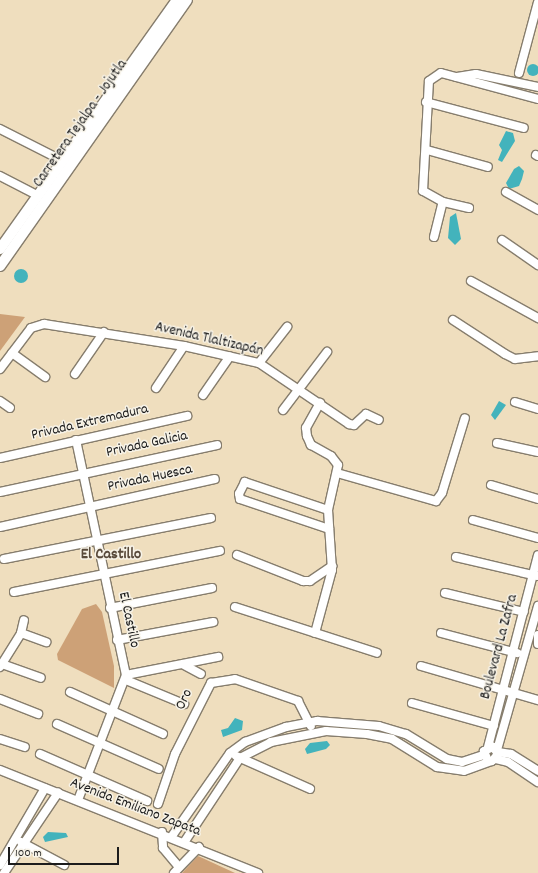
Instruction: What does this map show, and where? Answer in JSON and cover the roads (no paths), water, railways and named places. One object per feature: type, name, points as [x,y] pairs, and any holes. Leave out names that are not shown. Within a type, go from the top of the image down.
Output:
[{"type":"main road","name":"Carretera Tejalpa - Jojutla","points":[[0,249],[61,160],[177,0]]},
{"type":"main road","name":"Carretera Tejalpa - Jojutla","points":[[0,266],[187,0]]},
{"type":"street","points":[[519,73],[538,2]]},
{"type":"street","points":[[457,77],[476,74],[538,87]]},
{"type":"street","points":[[469,208],[443,202],[424,191],[427,150],[426,102],[434,75],[457,77],[538,99]]},
{"type":"street","points":[[426,102],[524,128]]},
{"type":"street","points":[[0,129],[61,160]]},
{"type":"street","points":[[427,150],[488,167]]},
{"type":"street","points":[[0,176],[38,195]]},
{"type":"street","points":[[506,192],[538,210]]},
{"type":"street","points":[[434,237],[443,202]]},
{"type":"street","points":[[502,240],[538,265]]},
{"type":"street","points":[[471,281],[538,318]]},
{"type":"street","points":[[453,320],[515,359],[538,356]]},
{"type":"street","name":"Avenida Tlaltizapán","points":[[12,353],[35,324],[104,332],[184,346],[259,363],[301,388],[349,424],[358,422],[366,414],[379,420]]},
{"type":"street","points":[[259,363],[287,327]]},
{"type":"street","points":[[75,374],[104,332]]},
{"type":"street","points":[[156,388],[184,346]]},
{"type":"street","points":[[283,410],[327,352]]},
{"type":"street","points":[[0,369],[12,353],[45,377]]},
{"type":"street","points":[[203,395],[230,356]]},
{"type":"street","points":[[0,401],[10,408]]},
{"type":"street","points":[[515,402],[538,409]]},
{"type":"street","points":[[315,633],[332,566],[328,510],[338,465],[331,456],[311,445],[307,436],[306,428],[320,403]]},
{"type":"street","name":"Privada Extremadura","points":[[0,458],[187,416]]},
{"type":"street","points":[[337,473],[436,501],[442,493],[465,418]]},
{"type":"street","name":"El Castillo","points":[[76,440],[110,608],[126,678]]},
{"type":"street","points":[[497,443],[538,452]]},
{"type":"street","name":"Privada Galicia","points":[[0,492],[217,445]]},
{"type":"street","name":"Privada Huesca","points":[[0,527],[215,479]]},
{"type":"street","points":[[328,510],[245,482],[238,498],[329,529]]},
{"type":"street","points":[[491,485],[538,499]]},
{"type":"street","points":[[4,559],[211,518]]},
{"type":"street","points":[[472,520],[538,538]]},
{"type":"street","points":[[14,592],[220,551]]},
{"type":"street","points":[[237,555],[303,581],[310,580],[332,566]]},
{"type":"street","name":"Boulevard La Zafra","points":[[492,755],[488,747],[513,651],[536,576],[538,555]]},
{"type":"street","points":[[456,557],[536,576]]},
{"type":"street","points":[[110,608],[212,588]]},
{"type":"street","points":[[445,593],[524,612]]},
{"type":"street","name":"Boulevard La Zafra","points":[[492,755],[512,692],[522,654],[534,631],[538,606]]},
{"type":"street","points":[[235,607],[377,653]]},
{"type":"street","points":[[24,620],[21,633],[1,665],[41,678]]},
{"type":"street","points":[[118,640],[213,622]]},
{"type":"street","points":[[21,633],[46,642]]},
{"type":"street","points":[[441,633],[522,654]]},
{"type":"street","points":[[538,635],[538,644]]},
{"type":"street","points":[[126,678],[218,657]]},
{"type":"street","points":[[184,665],[201,674]]},
{"type":"street","points":[[421,666],[503,687],[512,692],[538,700]]},
{"type":"street","points":[[126,678],[184,704]]},
{"type":"street","points":[[78,800],[126,678]]},
{"type":"street","name":"Oro","points":[[158,804],[175,754],[211,684],[236,679],[298,701],[313,732]]},
{"type":"street","points":[[70,692],[113,713],[163,734]]},
{"type":"street","points":[[0,699],[38,714]]},
{"type":"street","points":[[412,703],[494,726]]},
{"type":"street","points":[[172,836],[185,820],[230,753],[262,735],[309,722],[345,722],[393,728],[417,739],[437,755],[455,761],[462,762],[492,755],[510,754],[538,770]]},
{"type":"street","points":[[57,724],[100,745],[159,769]]},
{"type":"street","points":[[185,841],[240,758],[271,742],[313,732],[367,734],[392,739],[426,762],[443,768],[464,771],[492,755]]},
{"type":"street","points":[[0,739],[25,748]]},
{"type":"street","points":[[230,753],[310,789]]},
{"type":"street","points":[[40,754],[147,801]]},
{"type":"street","points":[[492,755],[508,762],[538,782]]},
{"type":"street","name":"Avenida Emiliano Zapata","points":[[0,770],[185,841],[258,873]]},
{"type":"street","points":[[0,865],[4,851],[15,839],[45,788]]},
{"type":"street","points":[[4,873],[16,857],[49,804],[58,793]]},
{"type":"street","points":[[39,799],[49,804]]},
{"type":"street","points":[[185,820],[194,826]]},
{"type":"street","points":[[162,832],[163,848],[177,870],[199,848]]},
{"type":"street","points":[[15,839],[64,865]]},
{"type":"street","points":[[4,851],[16,857]]},
{"type":"water","points":[[531,64],[535,64],[539,70],[535,76],[531,76],[527,72],[527,68]]},
{"type":"water","points":[[506,131],[513,133],[515,141],[502,162],[498,160],[502,150],[499,145]]},
{"type":"water","points":[[519,166],[524,171],[519,186],[509,189],[506,183],[514,169]]},
{"type":"water","points":[[456,213],[461,239],[455,245],[448,238],[450,217]]},
{"type":"water","points":[[21,269],[26,271],[28,276],[26,281],[21,283],[16,281],[14,276],[16,271]]},
{"type":"water","points":[[499,401],[506,405],[495,420],[491,415]]},
{"type":"water","points":[[235,718],[243,721],[242,730],[223,737],[221,730],[228,728]]},
{"type":"water","points":[[327,741],[330,745],[326,749],[307,754],[305,749],[310,743]]},
{"type":"water","points":[[48,832],[66,833],[68,837],[45,842],[43,837]]},
{"type":"district","name":"El Castillo","points":[[111,555]]}]
